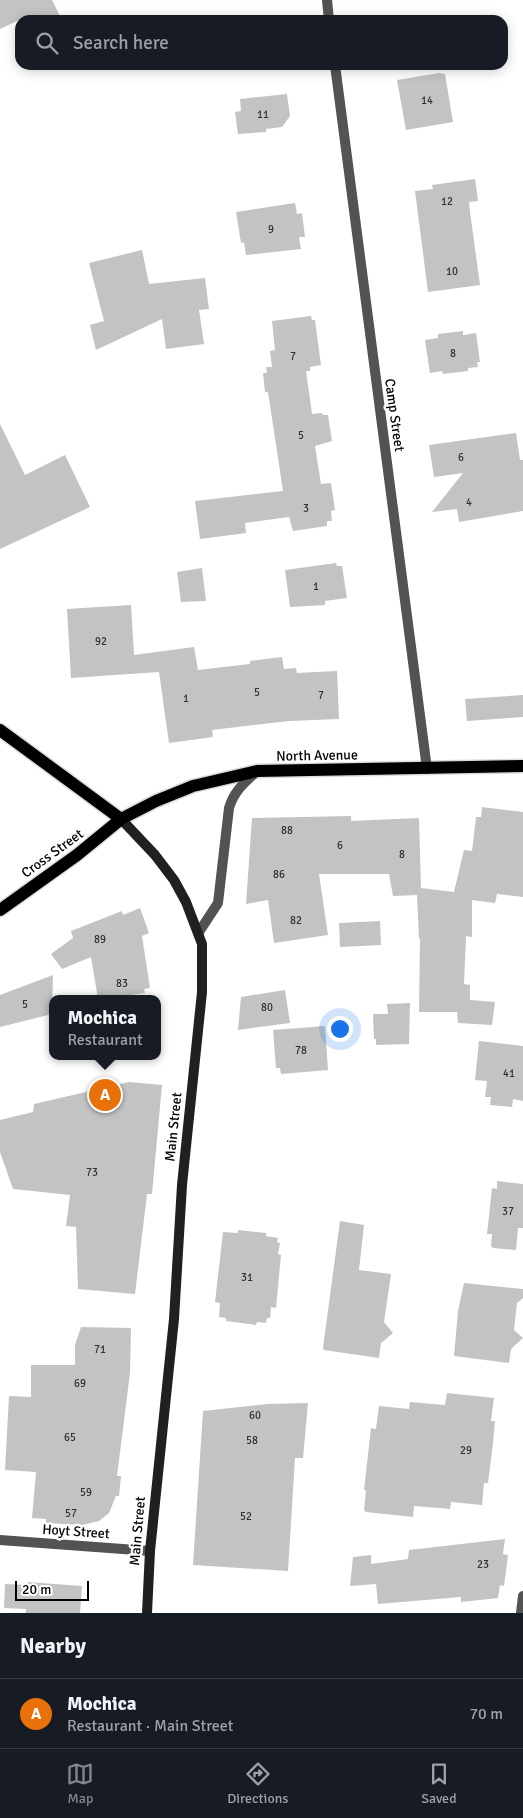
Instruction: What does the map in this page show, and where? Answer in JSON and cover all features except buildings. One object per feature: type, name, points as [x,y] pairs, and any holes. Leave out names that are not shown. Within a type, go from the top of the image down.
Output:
[{"type":"main road","name":"Main Street","points":[[0,730],[121,819],[156,854],[174,880],[199,932],[202,944],[202,992],[182,1185],[174,1319],[150,1551],[147,1613]]},
{"type":"main road","name":"North Avenue","points":[[121,819],[156,801],[194,786],[257,771],[523,766]]},
{"type":"main road","name":"Cross Street","points":[[0,910],[77,855],[121,819]]},
{"type":"street","points":[[327,0],[328,15]]},
{"type":"street","name":"Camp Street","points":[[336,70],[427,768]]},
{"type":"street","points":[[199,932],[218,903],[229,808],[232,798],[238,788],[257,771]]},
{"type":"street","name":"Hoyt Street","points":[[0,1540],[150,1551]]},
{"type":"street","points":[[521,1613],[523,1596]]},
{"type":"place","name":"Mochica","points":[[105,1095]]}]
